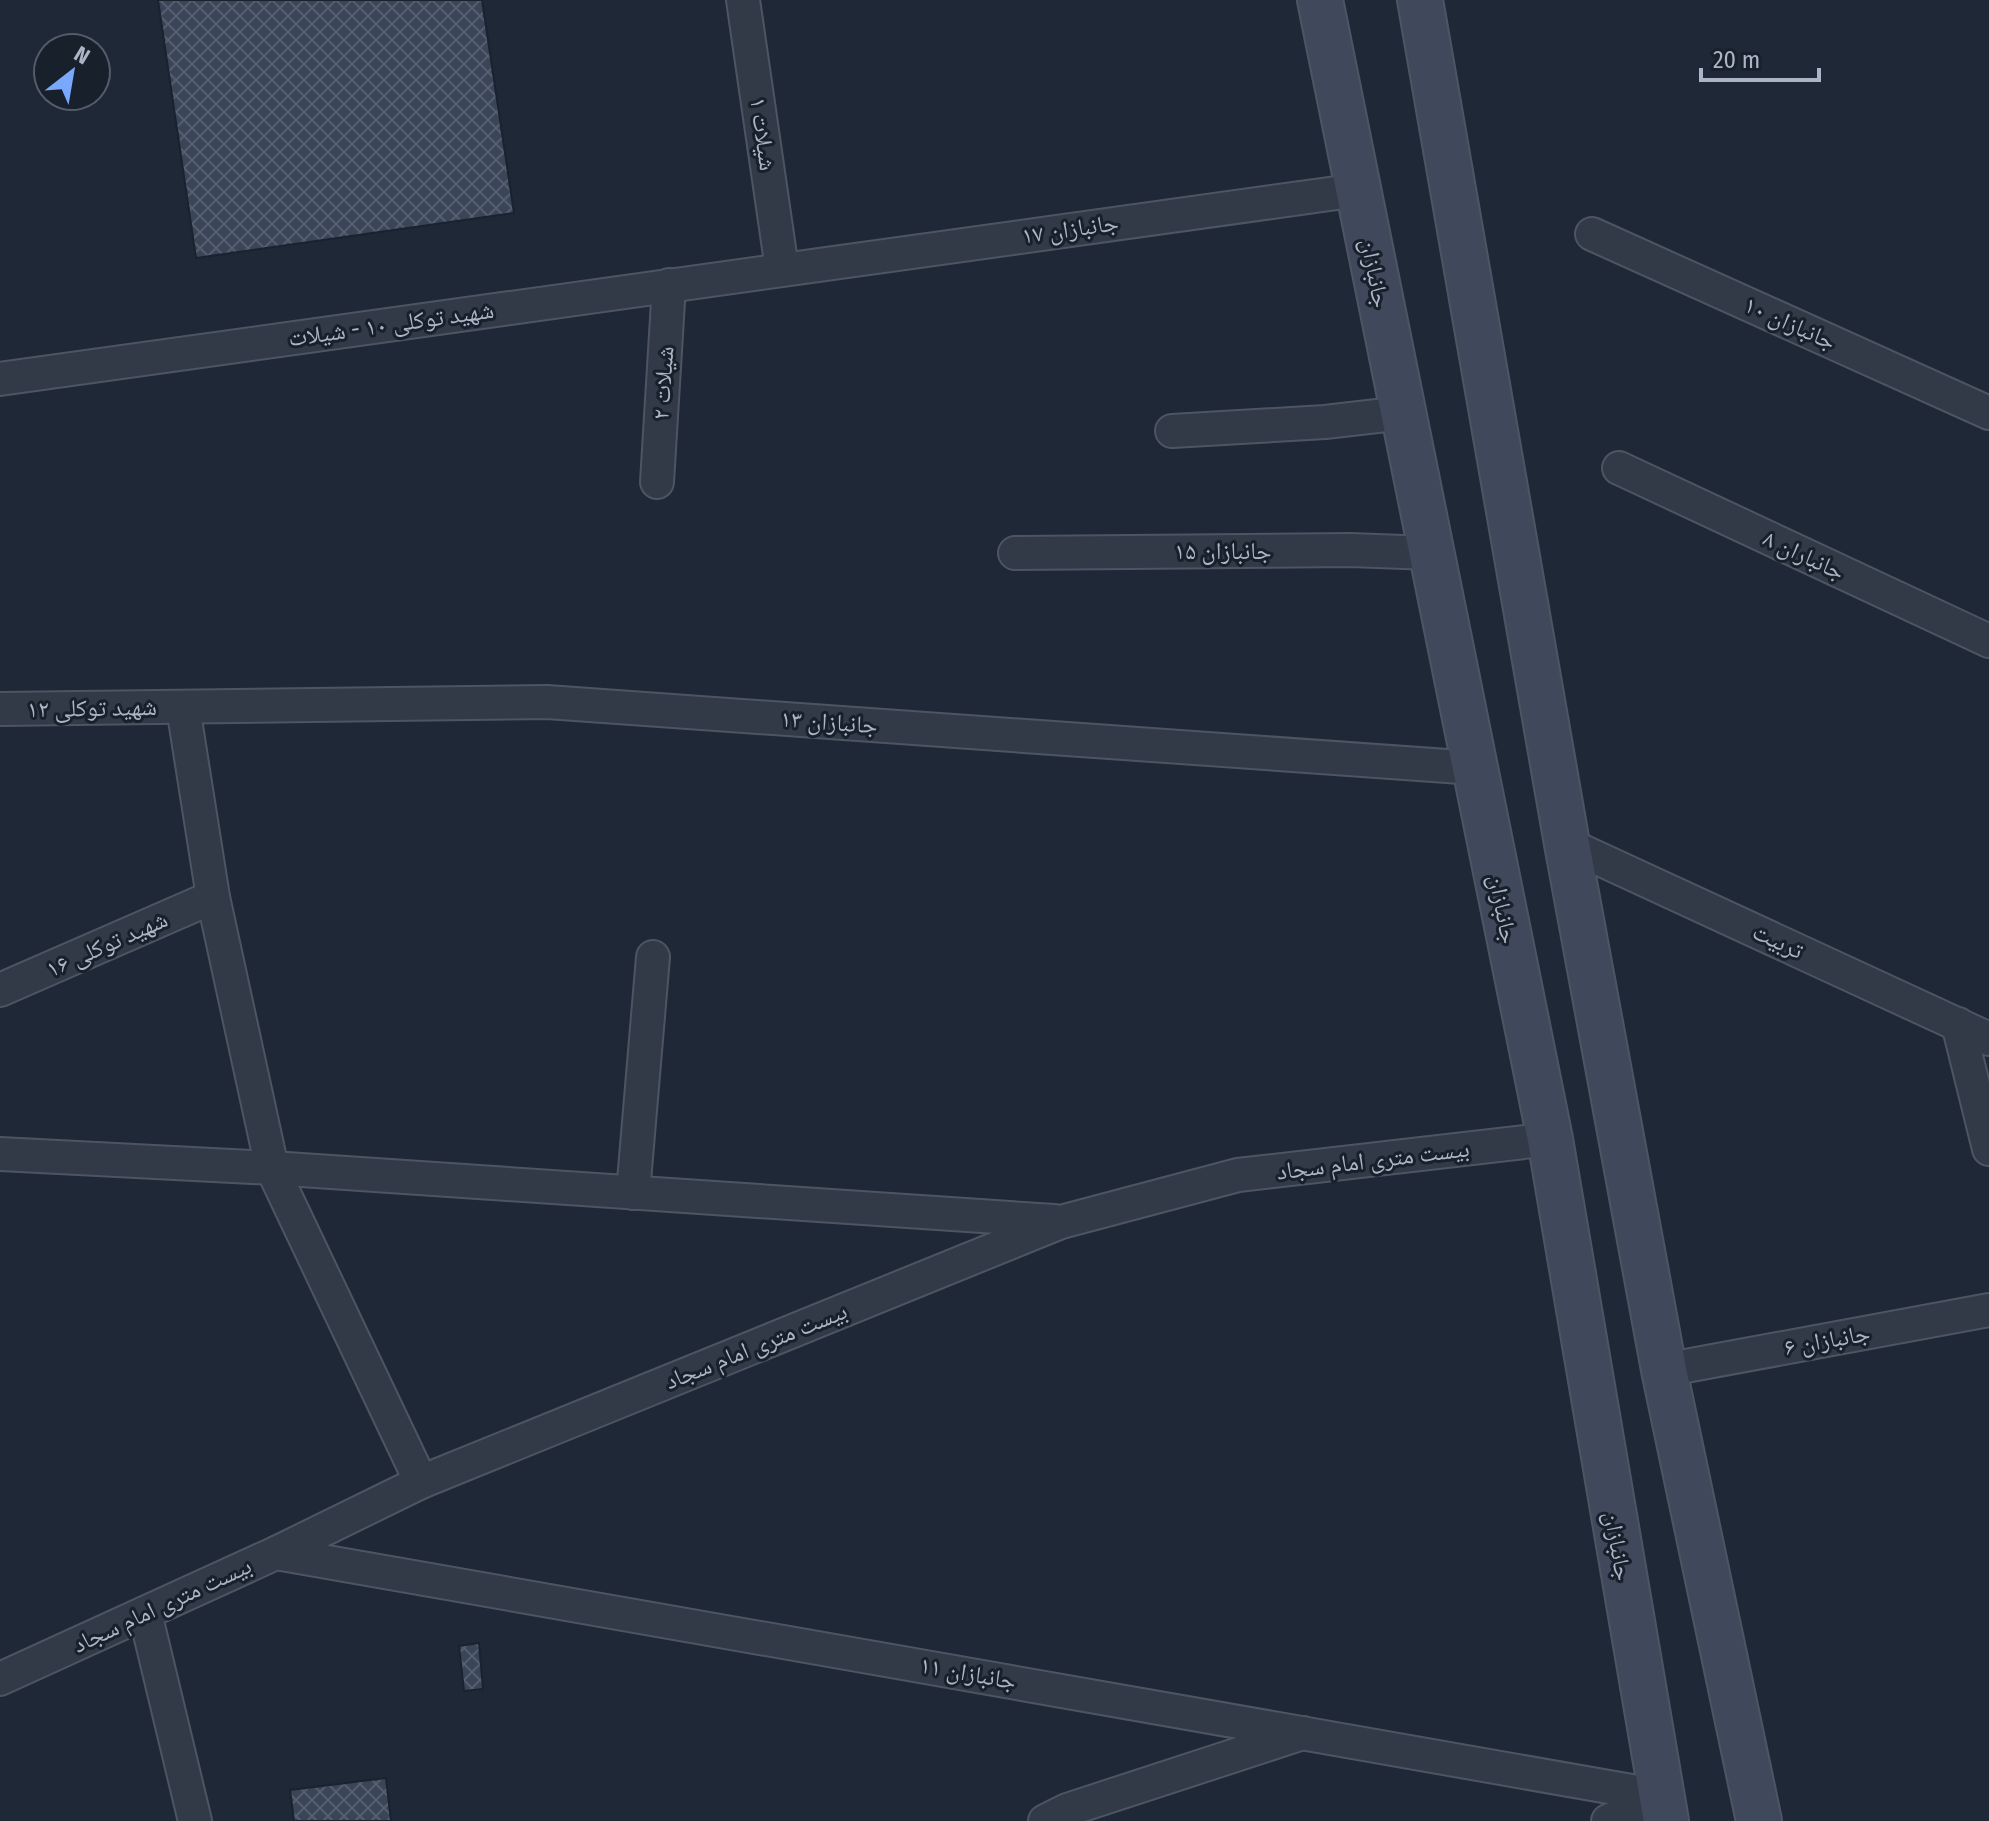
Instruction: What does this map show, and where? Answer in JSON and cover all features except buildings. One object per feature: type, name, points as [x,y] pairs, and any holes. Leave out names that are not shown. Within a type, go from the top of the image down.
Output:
[{"type":"main road","name":"جانبازان","points":[[1320,0],[1550,1139],[1663,1808]]},
{"type":"main road","points":[[1420,0],[1567,844],[1664,1370],[1759,1821]]},
{"type":"street","name":"شیلات ۱","points":[[743,0],[782,269]]},
{"type":"street","name":"جانبازان ۱۷","points":[[782,269],[1358,190]]},
{"type":"street","name":"جانبازان ۱۰","points":[[1592,234],[1989,413]]},
{"type":"street","name":"شهید توکلی ۱۰ - شیلات","points":[[0,379],[782,269]]},
{"type":"street","name":"شیلات ۲","points":[[657,482],[669,285]]},
{"type":"street","points":[[1172,431],[1325,422],[1403,413]]},
{"type":"street","name":"جانباران ۸","points":[[1619,468],[1989,641]]},
{"type":"street","name":"جانبازان ۱۵","points":[[1015,553],[1350,550],[1431,553]]},
{"type":"street","name":"جانبازان ۱۳","points":[[183,707],[547,702],[1475,768]]},
{"type":"street","points":[[183,707],[213,897],[272,1168],[421,1482]]},
{"type":"street","name":"شهید توکلی ۱۲","points":[[0,709],[183,707]]},
{"type":"street","name":"تربیت","points":[[1567,844],[1989,1039]]},
{"type":"street","name":"شهید توکلی ۱۶","points":[[0,990],[213,897]]},
{"type":"street","points":[[633,1193],[653,957]]},
{"type":"street","points":[[1958,1024],[1989,1149]]},
{"type":"street","name":"بیست متری امام سجاد","points":[[0,1679],[276,1553],[421,1482],[1061,1222],[1238,1175],[1550,1139]]},
{"type":"street","points":[[0,1154],[272,1168],[1061,1222]]},
{"type":"street","name":"جانبازان ۶","points":[[1664,1370],[1989,1310]]},
{"type":"street","name":"جانبازان ۱۱","points":[[276,1553],[1307,1732],[1663,1808]]},
{"type":"street","points":[[145,1613],[195,1821]]},
{"type":"street","points":[[1045,1821],[1067,1810],[1307,1732]]},
{"type":"street","points":[[1608,1821],[1663,1808]]}]
